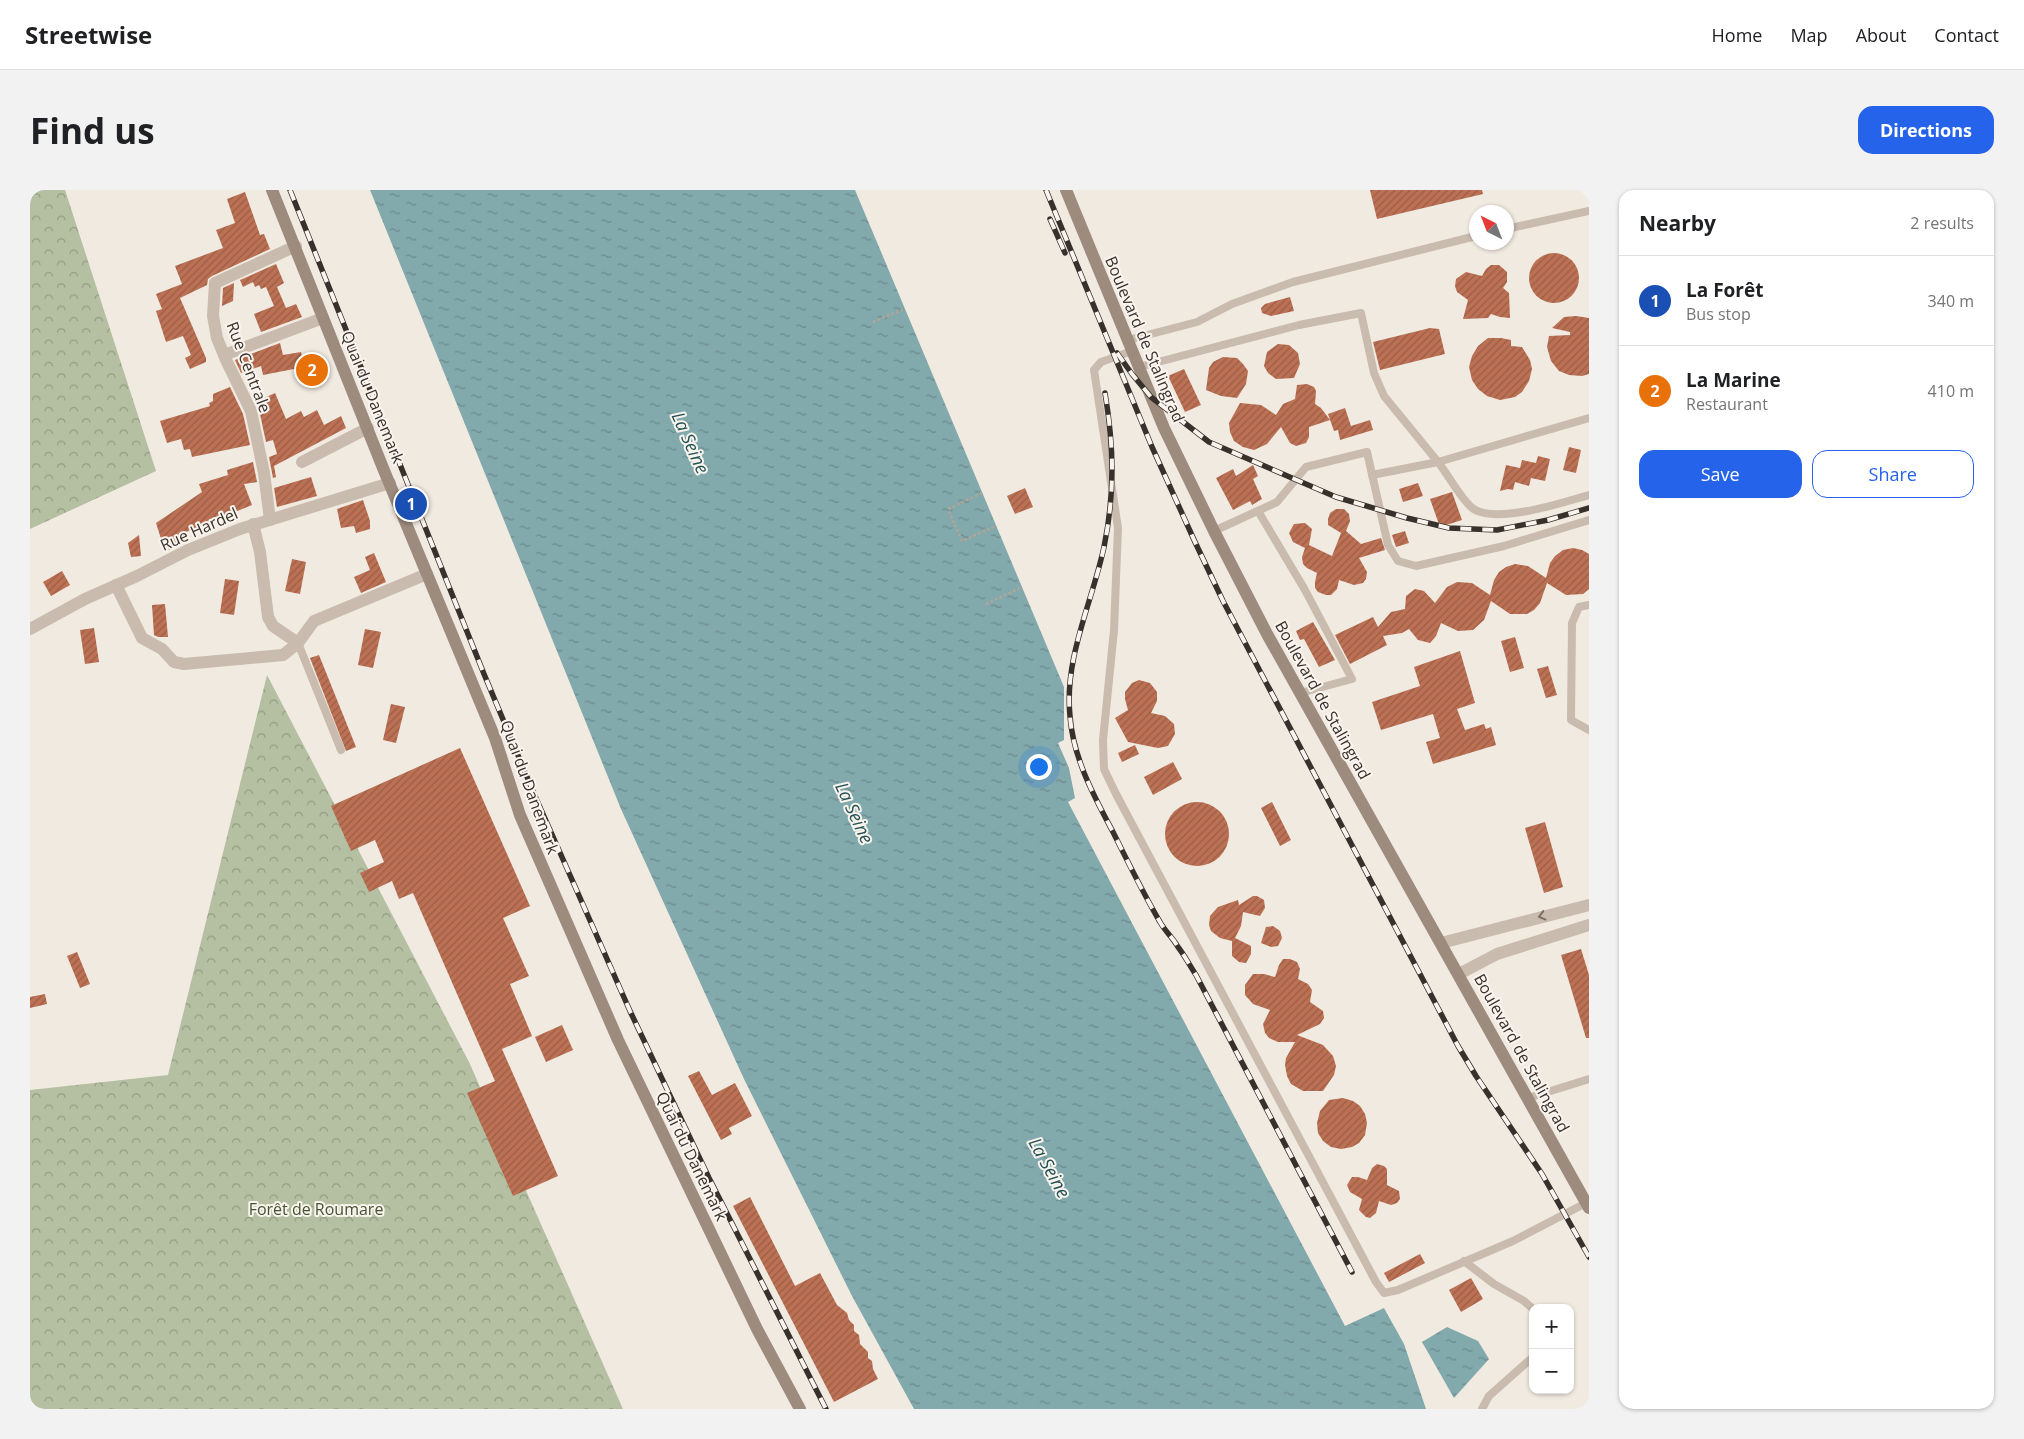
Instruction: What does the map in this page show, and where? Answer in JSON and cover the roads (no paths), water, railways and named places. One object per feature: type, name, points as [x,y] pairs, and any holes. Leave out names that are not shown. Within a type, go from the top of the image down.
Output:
[{"type":"main road","name":"Quai du Danemark","points":[[272,190],[495,738],[520,815],[618,1040],[758,1329],[800,1409]]},
{"type":"main road","name":"Boulevard de Stalingrad","points":[[1066,190],[1164,428],[1266,634],[1442,943],[1588,1205]]},
{"type":"street","name":"Rue Centrale","points":[[270,520],[264,473],[251,411],[217,338],[213,316],[215,283],[296,246]]},
{"type":"street","points":[[224,355],[323,318]]},
{"type":"street","points":[[302,462],[368,428]]},
{"type":"street","name":"Rue Hardel","points":[[30,629],[84,599],[188,550],[253,524],[390,483]]},
{"type":"street","points":[[253,524],[260,552],[268,617],[273,626],[298,643]]},
{"type":"street","points":[[116,585],[142,638],[162,649],[174,662],[184,664],[283,655],[298,643],[314,621],[427,574]]},
{"type":"street","points":[[1442,943],[1589,905]]},
{"type":"street","points":[[1459,974],[1497,954],[1589,925]]},
{"type":"lane","points":[[1514,227],[1589,211]]},
{"type":"lane","points":[[1469,238],[1293,282],[1232,304],[1197,322],[1130,345],[1101,362],[1094,370],[1118,528],[1114,630],[1103,740],[1104,769],[1125,812],[1376,1282],[1384,1292],[1398,1290],[1588,1205]]},
{"type":"lane","points":[[1139,367],[1299,325],[1361,313],[1374,373],[1384,396],[1438,462],[1471,508],[1486,515],[1530,511],[1589,495]]},
{"type":"lane","points":[[1372,475],[1438,462],[1589,418]]},
{"type":"lane","points":[[1214,531],[1277,502],[1306,467],[1367,452],[1388,545],[1398,560],[1416,566],[1504,546],[1589,520]]},
{"type":"lane","points":[[1258,510],[1285,559],[1305,590],[1352,679],[1300,693]]},
{"type":"lane","points":[[1589,605],[1579,608],[1572,623],[1571,720],[1589,730]]},
{"type":"lane","points":[[298,643],[340,750]]},
{"type":"lane","points":[[1528,1098],[1589,1079]]},
{"type":"lane","points":[[1464,1261],[1494,1284],[1529,1305]]},
{"type":"lane","points":[[1482,1409],[1489,1396],[1529,1361]]},
{"type":"water","name":"La Seine","points":[[370,190],[855,190],[1064,687],[1064,740],[1058,743],[1069,768],[1075,798],[1068,802],[1345,1326],[1384,1308],[1404,1344],[1426,1409],[914,1409],[852,1296],[744,1079],[621,809]]},
{"type":"water","points":[[1447,1327],[1478,1341],[1489,1359],[1454,1398],[1422,1342]]},
{"type":"railway","points":[[290,190],[484,674],[535,796],[630,1011],[709,1178],[826,1409]]},
{"type":"railway","points":[[1046,190],[1152,447],[1223,601],[1458,1046],[1542,1174],[1589,1257]]},
{"type":"railway","points":[[1050,219],[1065,253]]},
{"type":"railway","points":[[1117,353],[1151,397],[1209,442],[1336,497],[1449,528],[1497,530],[1548,520],[1589,508]]},
{"type":"railway","points":[[1105,393],[1112,451],[1112,489],[1104,547],[1080,631],[1071,673],[1069,694],[1070,716],[1075,747],[1092,791],[1142,889],[1162,925],[1196,975],[1352,1272]]},
{"type":"place","name":"La Marine","points":[[312,370]]},
{"type":"place","name":"La Forêt","points":[[411,504]]},
{"type":"park label","name":"Forêt de Roumare","points":[[316,1209]]}]
